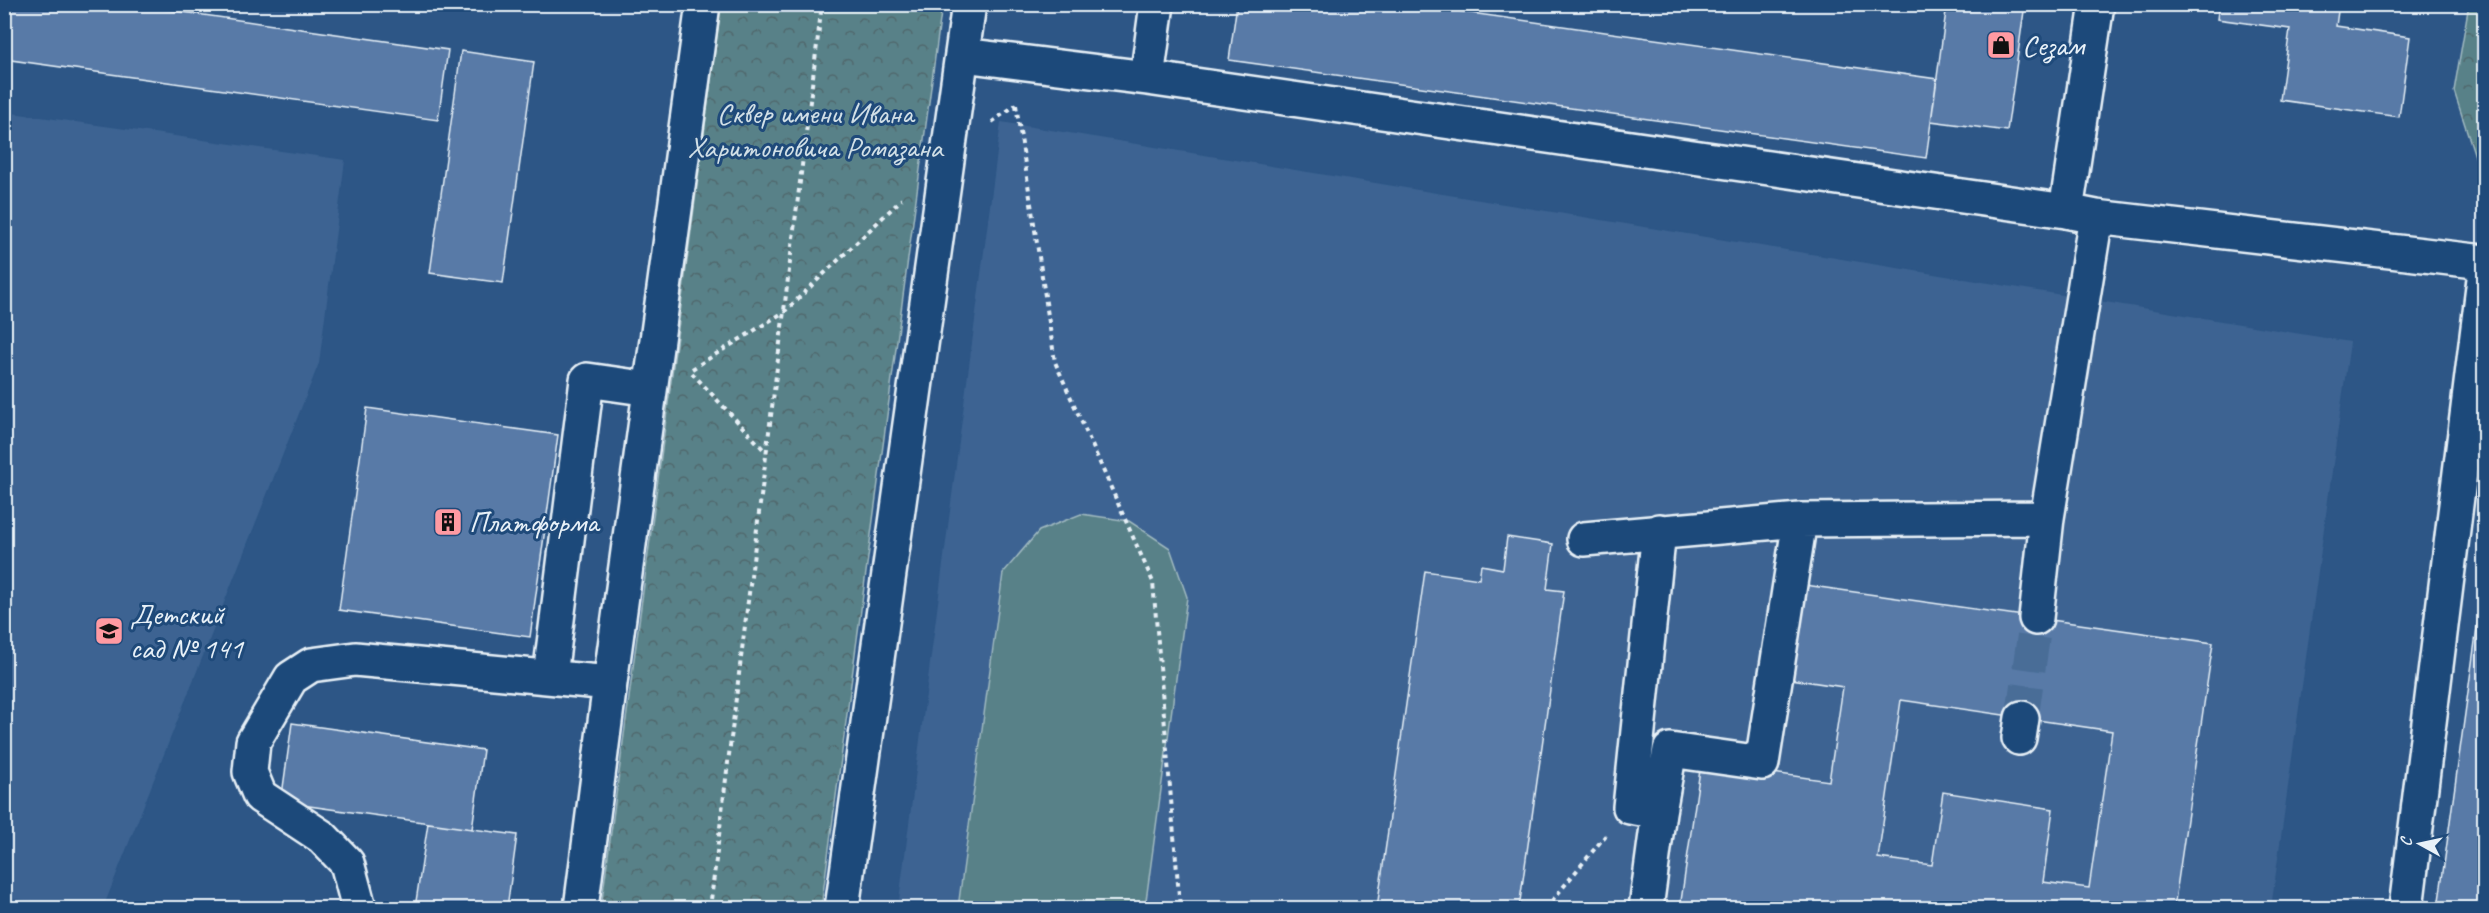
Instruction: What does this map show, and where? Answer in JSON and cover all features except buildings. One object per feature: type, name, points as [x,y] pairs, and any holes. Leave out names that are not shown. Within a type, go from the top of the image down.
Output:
[{"type":"lane","points":[[581,909],[703,4]]},
{"type":"lane","points":[[842,909],[969,4]]},
{"type":"lane","points":[[1147,78],[1157,4]]},
{"type":"lane","points":[[2036,618],[2081,214],[2097,4]]},
{"type":"lane","points":[[963,55],[1147,78],[2081,214],[2484,262]]},
{"type":"lane","points":[[2406,909],[2484,279]]},
{"type":"lane","points":[[550,676],[587,380],[650,389]]},
{"type":"lane","points":[[1584,539],[1800,520],[2047,518]]},
{"type":"lane","points":[[1644,809],[1670,750],[1762,763],[1800,520]]},
{"type":"lane","points":[[1646,909],[1644,809],[1659,531]]},
{"type":"lane","points":[[359,909],[347,863],[322,837],[261,796],[250,772],[253,742],[291,678],[311,664],[355,658],[610,683]]},
{"type":"path","points":[[710,909],[822,4]]},
{"type":"path","points":[[1016,105],[1055,362],[1153,582],[1180,909]]},
{"type":"path","points":[[689,370],[766,452]]},
{"type":"path","points":[[1546,909],[1644,809]]},
{"type":"shaded area","name":"Детский сад № 141","points":[[5,112],[345,160],[319,363],[103,908],[5,898]]},
{"type":"shaded area","points":[[1001,122],[2350,342],[2271,908],[898,908]]},
{"type":"green space","points":[[2469,4],[2484,5],[2484,184],[2454,91]]},
{"type":"green space","name":"Сквер имени Ивана Харитоновича Ромазана","points":[[721,5],[942,5],[821,908],[601,908]]},
{"type":"green space","points":[[1081,514],[1129,521],[1170,548],[1187,597],[1145,908],[958,908],[1003,573],[1039,531]]},
{"type":"tunnel","points":[[2022,718],[2036,618]]},
{"type":"place","name":"Сезам","points":[[2001,45]]},
{"type":"place","name":"Платформа","points":[[448,522]]},
{"type":"place","name":"Детский сад № 141","points":[[109,631]]}]
